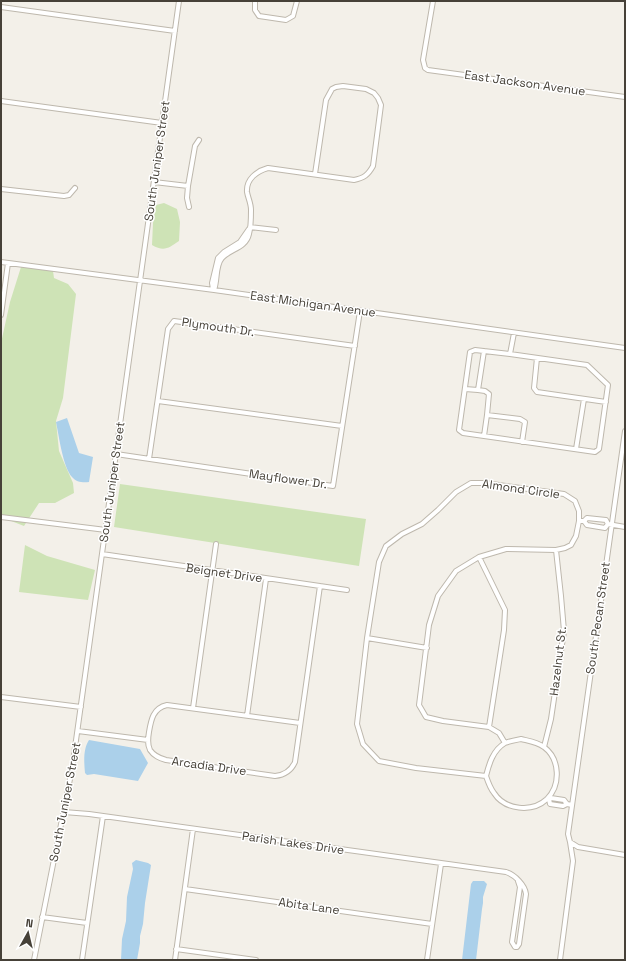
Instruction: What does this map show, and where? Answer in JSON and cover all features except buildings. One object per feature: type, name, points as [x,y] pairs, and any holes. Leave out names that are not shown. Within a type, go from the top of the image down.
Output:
[{"type":"street","name":"South Juniper Street","points":[[34,960],[64,812],[78,731],[179,1]]},
{"type":"street","points":[[255,1],[254,9],[261,17],[286,20],[292,17],[295,13],[296,1]]},
{"type":"street","name":"East Jackson Avenue","points":[[432,1],[423,60],[425,68],[428,70],[625,97]]},
{"type":"street","points":[[1,7],[175,31]]},
{"type":"street","points":[[214,290],[220,260],[227,253],[243,244],[249,235],[251,210],[247,192],[248,184],[252,177],[259,171],[268,168],[354,180],[366,176],[373,166],[381,105],[374,92],[366,89],[343,86],[336,86],[332,89],[326,100],[315,174]]},
{"type":"street","points":[[3,101],[162,123]]},
{"type":"street","points":[[189,207],[187,198],[188,186],[195,146],[199,140]]},
{"type":"street","points":[[154,182],[188,186]]},
{"type":"street","points":[[1,189],[64,196],[69,195],[75,188]]},
{"type":"street","points":[[250,227],[276,230]]},
{"type":"street","name":"East Michigan Avenue","points":[[1,262],[214,290],[625,348]]},
{"type":"street","points":[[1,316],[8,263]]},
{"type":"street","name":"Mayflower Dr.","points":[[116,454],[333,486],[360,311]]},
{"type":"street","name":"Plymouth Dr.","points":[[149,459],[168,329],[174,321],[355,346]]},
{"type":"street","points":[[510,354],[514,333]]},
{"type":"street","points":[[475,350],[484,351],[588,365],[608,385],[599,449],[595,452],[463,433],[459,430],[470,352],[475,350]]},
{"type":"street","points":[[478,390],[484,351]]},
{"type":"street","points":[[537,358],[534,388],[536,392],[606,402]]},
{"type":"street","points":[[465,389],[485,391],[489,394],[484,436]]},
{"type":"street","points":[[576,449],[584,399]]},
{"type":"street","points":[[158,401],[342,426]]},
{"type":"street","points":[[487,415],[520,419],[525,422],[522,442]]},
{"type":"street","name":"South Pecan Street","points":[[570,842],[568,834],[569,804],[625,431]]},
{"type":"street","name":"Almond Circle","points":[[486,776],[416,768],[379,761],[362,744],[357,724],[367,638],[379,562],[386,546],[402,534],[422,524],[456,492],[471,483],[485,483],[564,494],[575,500],[581,521],[571,545],[556,550],[506,549],[479,557],[456,572],[438,596],[429,625],[419,706],[426,717],[443,721],[489,727]]},
{"type":"street","points":[[1,517],[106,530]]},
{"type":"street","points":[[610,525],[606,520],[587,518],[581,521],[587,525],[605,528],[610,525],[625,527]]},
{"type":"street","points":[[193,708],[216,544]]},
{"type":"street","name":"Hazelnut St.","points":[[544,747],[551,719],[564,631],[556,550]]},
{"type":"street","name":"Beignet Drive","points":[[102,554],[347,590]]},
{"type":"street","points":[[479,557],[505,610],[504,630],[489,727],[499,733],[505,743]]},
{"type":"street","points":[[247,716],[266,578]]},
{"type":"street","name":"Arcadia Drive","points":[[148,740],[148,745],[154,755],[166,760],[280,775],[289,771],[295,762],[320,586]]},
{"type":"street","points":[[367,638],[427,648]]},
{"type":"street","points":[[1,697],[81,707]]},
{"type":"street","points":[[78,731],[148,740],[151,721],[155,712],[158,708],[171,705],[300,723]]},
{"type":"street","points":[[548,799],[557,780],[555,762],[544,747],[534,742],[521,739],[505,743],[495,752],[486,776],[494,794],[508,806],[524,808],[536,806],[551,798],[564,800],[569,804]]},
{"type":"street","name":"Parish Lakes Drive","points":[[64,812],[103,816],[506,872],[511,874],[518,881]]},
{"type":"street","points":[[82,960],[103,816]]},
{"type":"street","points":[[175,960],[192,829]]},
{"type":"street","points":[[570,842],[578,847],[625,855]]},
{"type":"street","points":[[560,960],[573,861],[570,842]]},
{"type":"street","points":[[427,960],[441,864]]},
{"type":"street","points":[[518,881],[526,889],[526,894],[519,944],[515,947],[512,942],[520,887],[518,881]]},
{"type":"street","name":"Abita Lane","points":[[185,889],[432,924]]},
{"type":"street","points":[[42,917],[87,923]]},
{"type":"street","points":[[176,949],[256,960]]},
{"type":"green space","points":[[164,203],[177,209],[180,222],[179,241],[163,249],[152,245],[156,205]]},
{"type":"green space","points":[[21,267],[53,271],[54,278],[68,284],[76,294],[63,398],[56,421],[59,451],[73,483],[74,493],[55,503],[39,503],[24,526],[1,517],[1,343],[10,302]]},
{"type":"green space","points":[[120,484],[366,519],[359,566],[114,527]]},
{"type":"green space","points":[[25,545],[47,556],[95,570],[88,600],[19,592]]},
{"type":"water","points":[[67,418],[79,453],[93,457],[89,482],[76,480],[72,477],[66,466],[56,422]]},
{"type":"water","points":[[89,740],[140,749],[148,763],[138,781],[94,774],[87,775],[85,773],[84,756]]},
{"type":"water","points":[[136,860],[151,865],[143,924],[137,960],[121,960],[122,939],[126,921],[127,897],[133,869],[132,863]]},
{"type":"water","points":[[473,881],[484,881],[487,884],[483,897],[476,960],[462,960],[471,884]]}]
